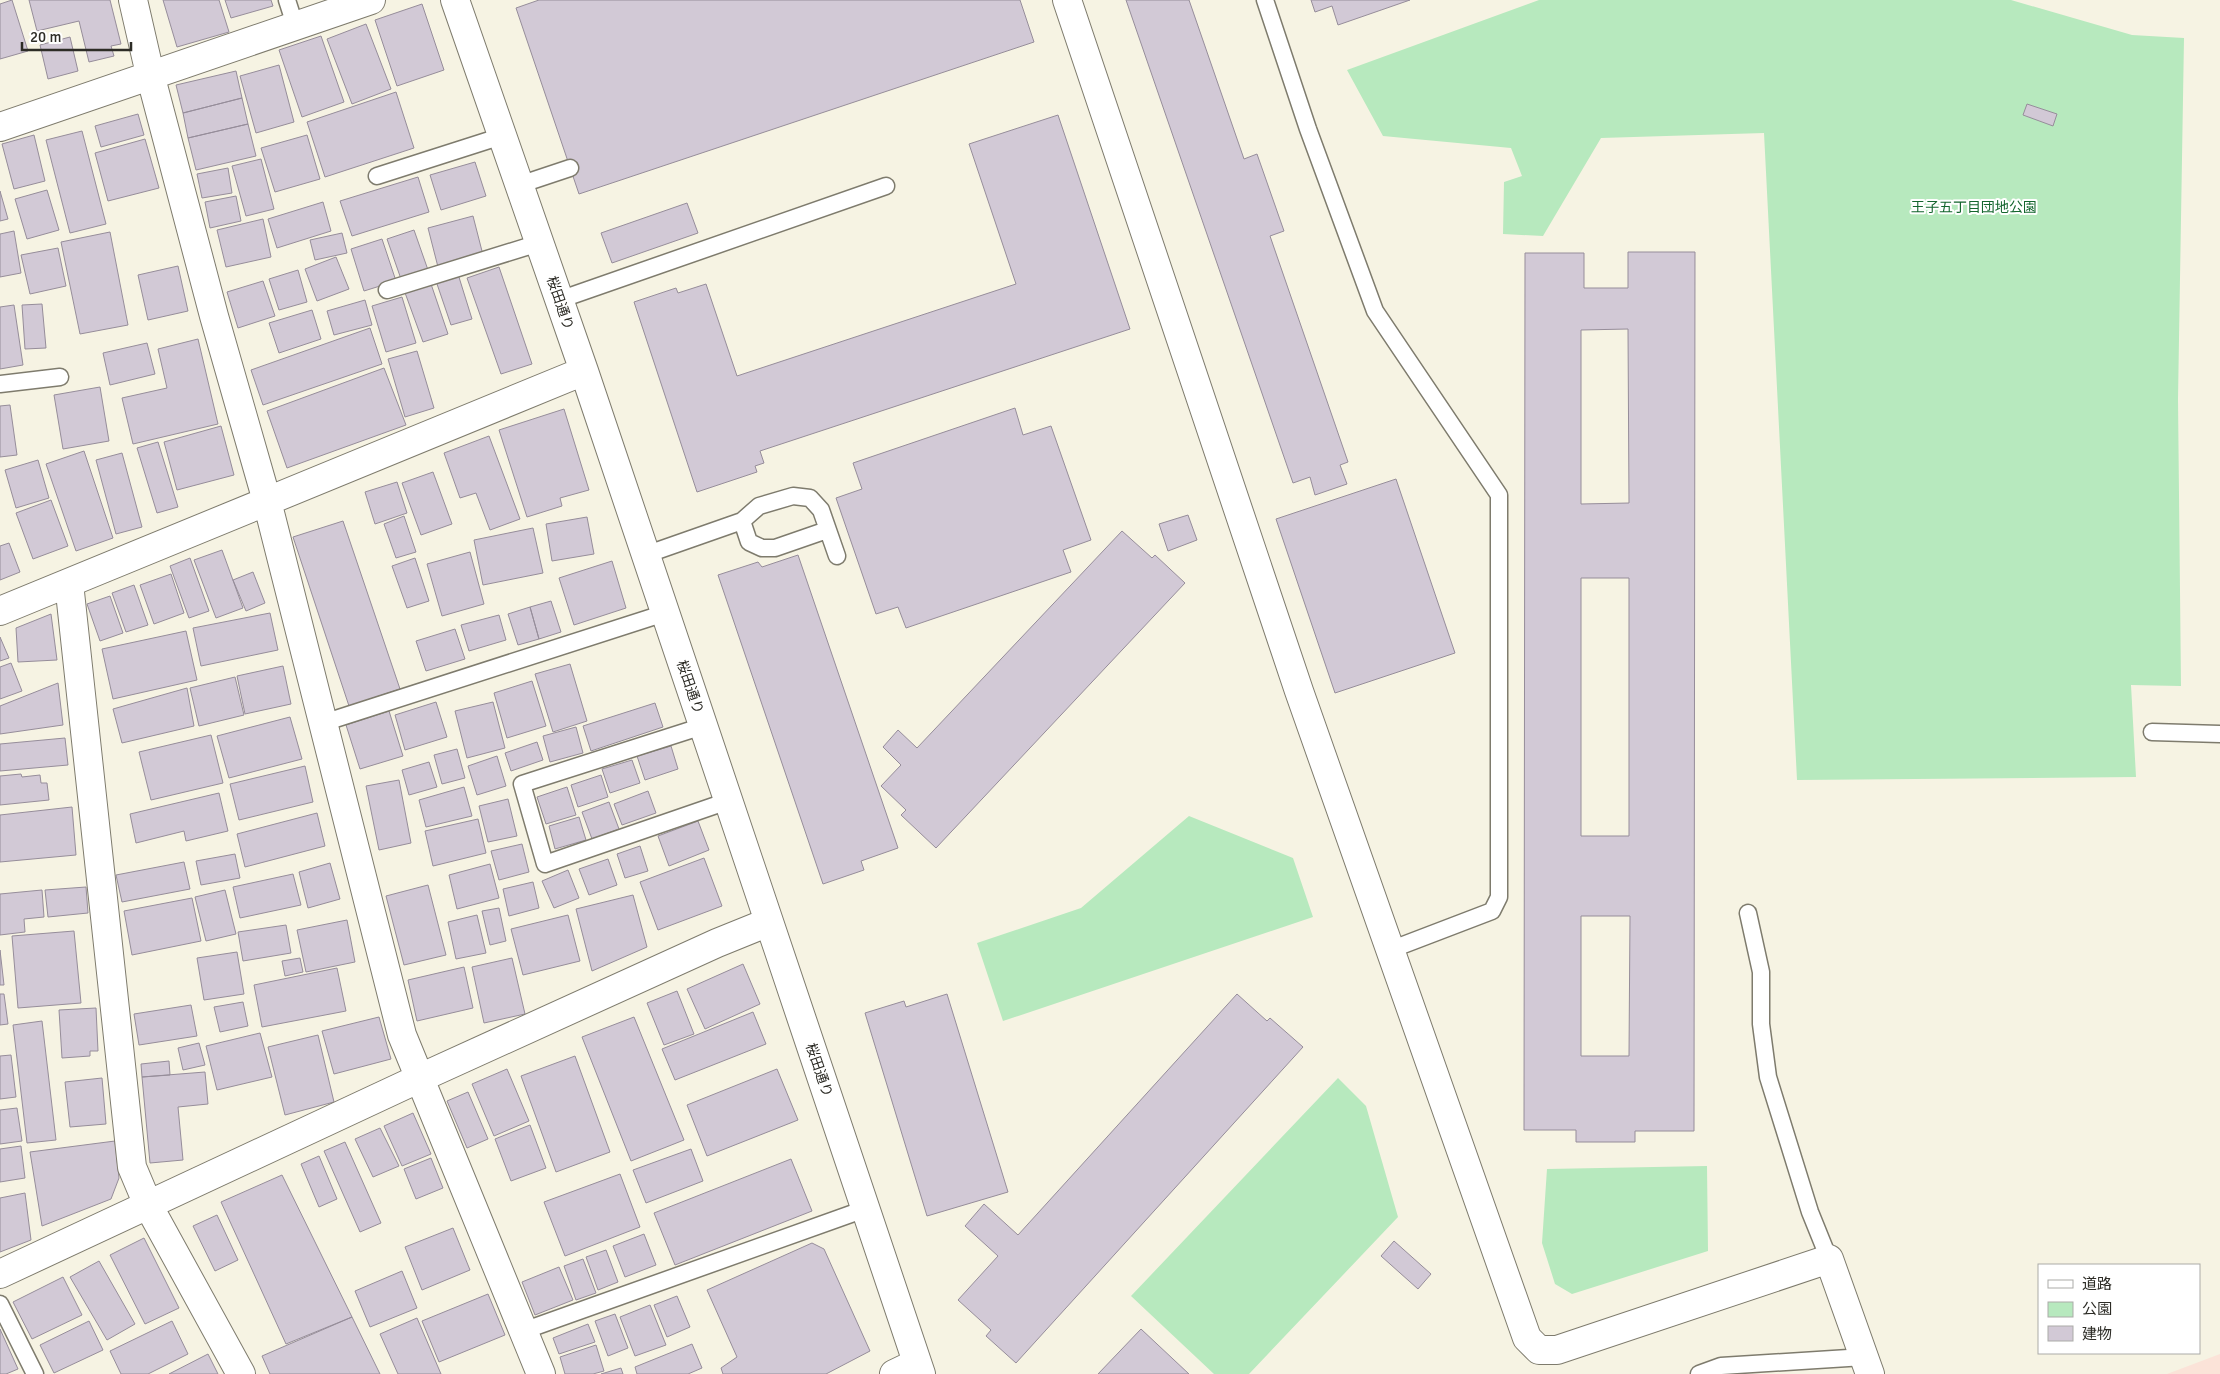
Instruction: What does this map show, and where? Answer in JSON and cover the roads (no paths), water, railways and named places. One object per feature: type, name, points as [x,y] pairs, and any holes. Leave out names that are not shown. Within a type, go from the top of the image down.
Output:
[{"type":"street","points":[[133,0],[150,74],[214,316],[267,501],[402,1035],[540,1374]]},
{"type":"street","points":[[0,127],[150,74],[291,12],[371,0]]},
{"type":"street","name":"桜田通り","points":[[455,0],[584,371],[865,1209],[911,1370]]},
{"type":"street","points":[[1067,0],[1299,691],[1527,1338],[1539,1350],[1558,1350],[1829,1260],[1867,1366]]},
{"type":"street","points":[[0,611],[584,371]]},
{"type":"street","points":[[69,583],[132,1168],[148,1205],[240,1374]]},
{"type":"street","points":[[0,1274],[420,1078],[717,943],[769,922]]},
{"type":"lane","points":[[1265,0],[1308,129],[1375,311],[1499,495],[1499,897],[1492,911],[1390,950]]},
{"type":"lane","points":[[376,176],[502,136]]},
{"type":"lane","points":[[519,185],[570,168]]},
{"type":"lane","points":[[559,300],[886,186]]},
{"type":"lane","points":[[387,290],[539,243]]},
{"type":"lane","points":[[0,384],[60,377]]},
{"type":"lane","points":[[645,555],[742,521],[759,506],[793,496],[810,498],[821,510],[837,556]]},
{"type":"lane","points":[[742,521],[750,542],[762,548],[775,548],[827,530]]},
{"type":"lane","points":[[323,723],[665,613]]},
{"type":"lane","points":[[703,726],[522,784],[545,864],[728,801]]},
{"type":"lane","points":[[2152,732],[2220,734]]},
{"type":"lane","points":[[1748,913],[1761,972],[1761,1024],[1768,1077],[1810,1212],[1829,1260]]},
{"type":"lane","points":[[523,1331],[865,1209]]},
{"type":"lane","points":[[0,1304],[35,1374]]},
{"type":"lane","points":[[1699,1374],[1721,1366],[1867,1366]]},
{"type":"park label","name":"王子五丁目団地公園","points":[[1974,207]]}]
